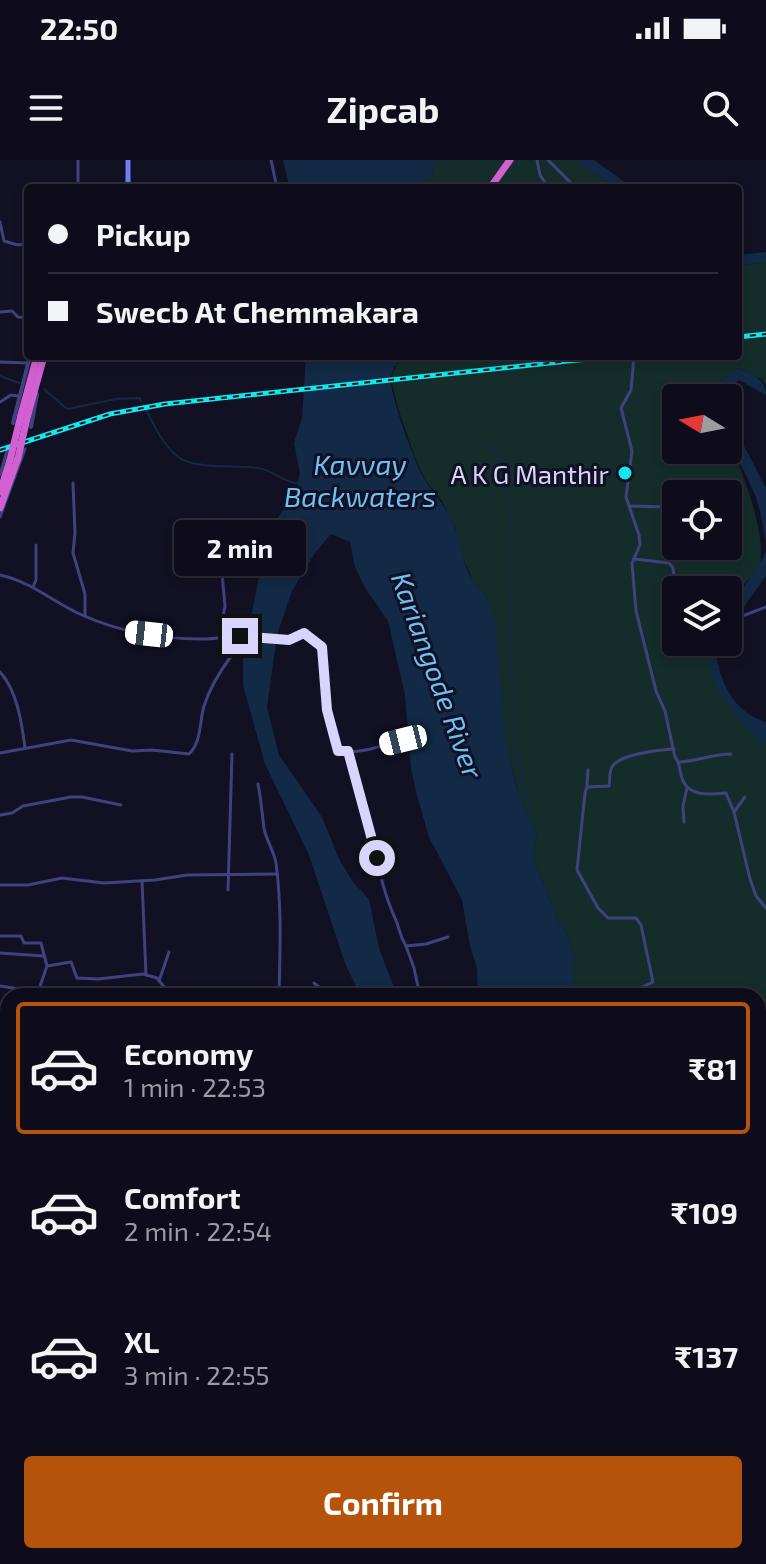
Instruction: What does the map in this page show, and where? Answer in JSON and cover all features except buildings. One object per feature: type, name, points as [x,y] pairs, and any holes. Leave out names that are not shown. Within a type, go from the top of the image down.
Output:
[{"type":"highway","points":[[493,184],[510,160]]},
{"type":"highway","points":[[0,508],[36,360]]},
{"type":"highway","points":[[25,415],[44,360]]},
{"type":"highway","points":[[0,492],[14,459]]},
{"type":"main road","points":[[128,160],[128,184]]},
{"type":"street","points":[[72,160],[78,161],[78,184]]},
{"type":"street","points":[[271,160],[276,184]]},
{"type":"street","points":[[537,160],[540,175],[546,184]]},
{"type":"street","points":[[548,160],[572,184]]},
{"type":"street","points":[[0,222],[4,241],[24,244]]},
{"type":"street","points":[[0,312],[12,311],[24,318]]},
{"type":"street","points":[[13,423],[29,360]]},
{"type":"street","points":[[31,427],[44,360]]},
{"type":"street","points":[[634,360],[631,390],[621,408],[632,451],[626,497],[640,547],[633,559],[636,611],[656,691],[680,762],[682,780],[687,788],[698,794],[726,793],[734,812],[741,853],[750,879],[756,896],[766,908]]},
{"type":"street","points":[[0,362],[28,363]]},
{"type":"street","points":[[0,402],[11,395],[19,397]]},
{"type":"street","points":[[0,517],[25,449]]},
{"type":"street","points":[[0,475],[7,451]]},
{"type":"street","points":[[73,483],[73,553],[85,594],[85,616]]},
{"type":"street","points":[[629,506],[662,507]]},
{"type":"street","points":[[219,540],[225,606],[224,633],[219,637]]},
{"type":"street","points":[[33,587],[36,580],[36,545]]},
{"type":"street","points":[[633,559],[669,563],[674,576]]},
{"type":"street","points":[[0,575],[33,587],[85,616],[130,632],[200,639],[240,636],[283,639],[304,633],[322,647],[327,710],[338,751],[403,740]]},
{"type":"street","points":[[742,615],[766,607]]},
{"type":"street","points":[[0,753],[71,740],[132,751],[189,754],[195,748],[204,706],[216,677],[232,655]]},
{"type":"street","points":[[0,672],[17,707],[25,748]]},
{"type":"street","points":[[587,787],[609,786],[612,766],[629,756],[674,749]]},
{"type":"street","points":[[348,751],[364,803],[383,886],[396,919],[397,932],[414,968],[418,988]]},
{"type":"street","points":[[228,890],[232,754]]},
{"type":"street","points":[[680,762],[731,754]]},
{"type":"street","points":[[588,770],[577,870],[598,908],[608,918],[636,918],[641,925],[653,982],[641,988]]},
{"type":"street","points":[[258,784],[264,809],[264,829],[274,852],[277,874],[281,926],[279,988]]},
{"type":"street","points":[[684,822],[683,806],[687,788]]},
{"type":"street","points":[[0,815],[12,813],[23,806],[71,797],[121,805]]},
{"type":"street","points":[[734,812],[745,797]]},
{"type":"street","points":[[0,885],[28,885],[62,878],[104,883],[229,873],[277,874]]},
{"type":"street","points":[[142,881],[146,975]]},
{"type":"street","points":[[0,936],[21,936],[24,943],[41,943],[47,966],[39,988]]},
{"type":"street","points":[[406,946],[448,937]]},
{"type":"street","points":[[159,981],[169,952]]},
{"type":"street","points":[[0,953],[43,956]]},
{"type":"street","points":[[47,966],[71,962],[77,978],[85,980],[146,975],[169,988]]},
{"type":"street","points":[[314,983],[320,988]]},
{"type":"green space","points":[[435,160],[575,160],[610,184],[420,184],[432,174]]},
{"type":"green space","points":[[766,262],[766,385],[761,379],[738,368],[717,384],[662,384],[662,464],[738,464],[756,517],[760,566],[742,587],[742,576],[662,576],[662,656],[710,656],[717,687],[761,743],[766,744],[766,988],[576,988],[573,953],[533,858],[537,833],[523,810],[509,758],[488,600],[472,579],[461,554],[455,527],[442,501],[425,480],[397,405],[391,378],[398,360],[742,360],[742,265]]},
{"type":"water","points":[[283,160],[435,160],[432,174],[420,184],[289,184]]},
{"type":"water","points":[[575,160],[594,160],[627,184],[610,184]]},
{"type":"water","points":[[766,252],[766,262],[742,265],[742,255]]},
{"type":"water","name":"Kavvay Backwaters","points":[[306,360],[398,360],[391,379],[404,431],[426,482],[452,521],[469,573],[492,611],[512,769],[526,812],[537,833],[533,858],[573,953],[576,988],[478,988],[477,968],[462,900],[429,837],[416,792],[405,695],[388,621],[365,588],[355,567],[350,542],[331,534],[315,553],[292,591],[277,635],[267,707],[279,755],[322,817],[340,861],[353,882],[369,899],[379,948],[394,988],[357,988],[346,966],[309,855],[265,764],[243,685],[243,655],[260,573],[279,516],[296,489],[300,474],[294,443],[302,418]]},
{"type":"water","points":[[738,368],[761,381],[766,395],[739,380],[734,384],[717,384]]},
{"type":"water","points":[[742,442],[766,488],[766,542],[761,514],[741,464]]},
{"type":"water","points":[[766,551],[766,576],[742,611],[742,589]]},
{"type":"water","points":[[710,656],[718,656],[723,680],[739,706],[766,722],[766,744],[761,744],[721,695],[711,673]]},
{"type":"waterway","points":[[0,376],[19,383]]},
{"type":"waterway","points":[[44,389],[67,409],[116,399],[140,398],[141,401]]},
{"type":"waterway","points":[[146,410],[166,445],[183,460],[210,466],[258,468],[299,483]]},
{"type":"waterway","points":[[482,442],[500,455],[511,471],[505,494],[511,514],[508,558],[510,655],[516,747],[529,811],[525,816]]},
{"type":"railway","points":[[742,337],[766,334]]},
{"type":"railway","points":[[0,450],[110,414],[165,404],[578,360]]},
{"type":"place","name":"A K G Manthir","points":[[625,473]]},
{"type":"route","points":[[240,636],[289,640],[304,633],[322,647],[327,710],[335,742],[338,751],[348,751],[377,858]]},
{"type":"water label","name":"Kariangode River","points":[[438,675]]}]
